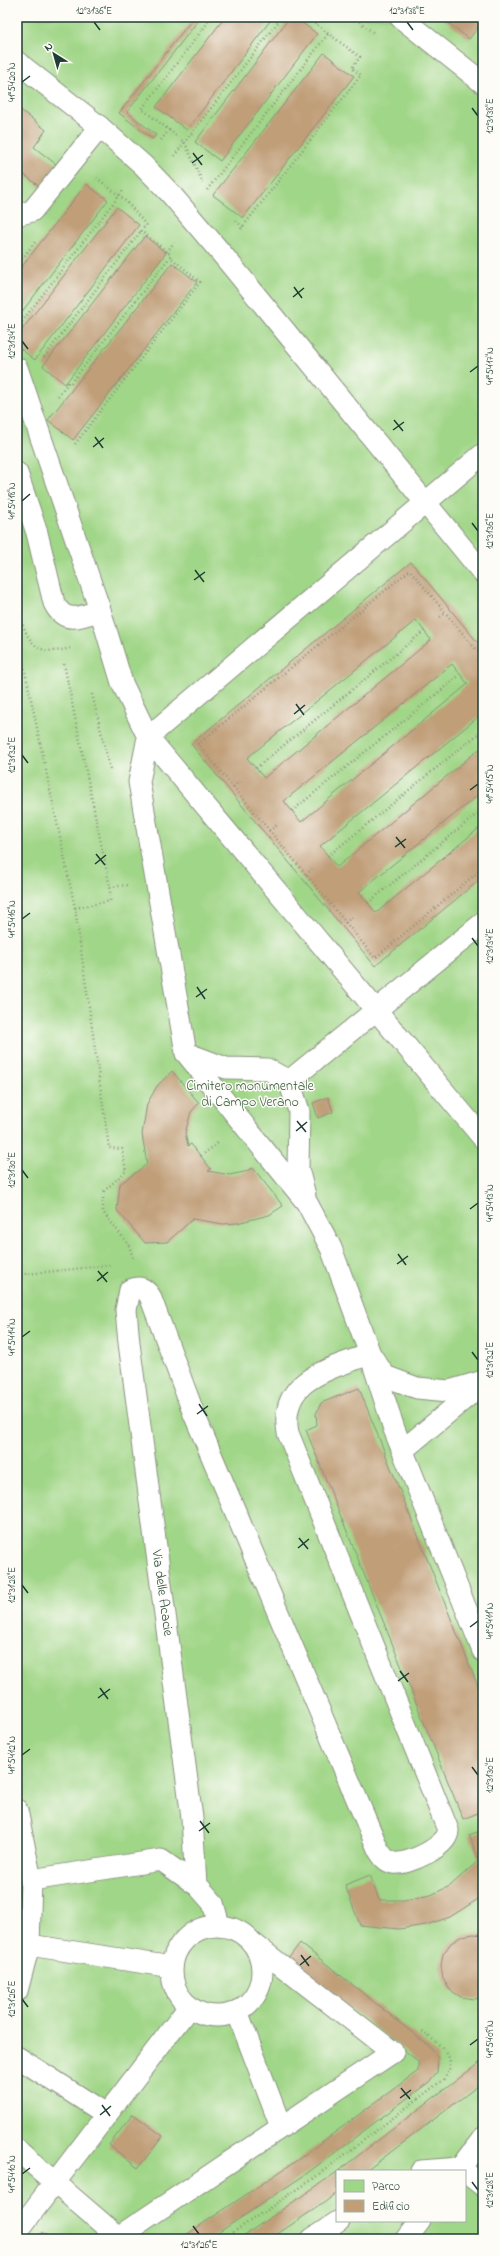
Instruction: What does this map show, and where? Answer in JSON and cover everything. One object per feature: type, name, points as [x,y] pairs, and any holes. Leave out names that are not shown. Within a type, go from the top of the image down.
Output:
[{"type":"lane","points":[[400,17],[483,83]]},
{"type":"lane","points":[[17,62],[100,127],[143,165],[157,180],[222,254],[424,503],[483,573]]},
{"type":"lane","points":[[17,215],[32,211],[100,127]]},
{"type":"lane","points":[[17,368],[100,610],[122,683],[148,737],[376,1012],[483,1138]]},
{"type":"lane","points":[[483,454],[148,737],[139,782],[186,1053],[307,1203],[331,1248],[403,1450],[483,1651]]},
{"type":"lane","points":[[17,473],[37,533],[54,603],[58,612],[67,617],[79,617],[100,610]]},
{"type":"lane","points":[[289,1081],[376,1012],[483,923]]},
{"type":"lane","points":[[186,1053],[226,1068],[267,1069],[289,1081],[299,1111],[298,1168],[307,1203]]},
{"type":"lane","points":[[132,1294],[146,1289],[150,1296],[194,1414],[378,1849],[382,1857],[396,1863],[434,1849],[446,1839],[448,1830],[288,1433],[286,1423],[289,1403],[301,1386],[310,1378],[320,1372],[370,1354]]},
{"type":"lane","name":"Via delle Acacie","points":[[132,1294],[130,1351],[192,1818],[196,1884]]},
{"type":"lane","points":[[370,1354],[385,1376],[417,1388],[449,1391],[483,1382]]},
{"type":"lane","points":[[403,1450],[483,1382]]},
{"type":"lane","points":[[17,1810],[31,1880],[29,1945],[17,1991]]},
{"type":"lane","points":[[31,1880],[161,1860],[196,1884],[213,1903],[219,1925]]},
{"type":"lane","points":[[17,2150],[118,2237],[393,2052],[254,1944],[245,1935],[233,1928],[219,1925],[206,1927],[193,1933],[182,1941],[175,1953],[172,1967],[173,1982],[179,1996],[189,2007],[213,2016],[237,2011],[248,2004],[256,1993],[261,1981],[261,1962],[254,1944]]},
{"type":"lane","points":[[29,1945],[172,1967]]},
{"type":"lane","points":[[17,2232],[189,2007]]},
{"type":"lane","points":[[237,2011],[281,2127]]},
{"type":"lane","points":[[17,2056],[106,2114]]},
{"type":"lane","points":[[462,2170],[483,2138]]},
{"type":"lane","points":[[466,2174],[483,2186]]},
{"type":"lane","points":[[312,2239],[338,2222]]},
{"type":"lane","points":[[406,2239],[419,2222]]},
{"type":"path","points":[[210,197],[185,143],[142,109],[212,17]]},
{"type":"path","points":[[157,180],[282,17]]},
{"type":"path","points":[[69,442],[74,446],[361,75],[352,68],[360,57],[306,17]]},
{"type":"path","points":[[316,25],[321,17]]},
{"type":"path","points":[[207,191],[328,34]]},
{"type":"path","points":[[143,165],[169,130]]},
{"type":"path","points":[[40,362],[146,225],[127,202],[95,176]]},
{"type":"path","points":[[17,328],[123,189]]},
{"type":"path","points":[[231,218],[243,227]]},
{"type":"path","points":[[64,388],[68,383],[70,384],[170,258],[171,255],[169,250],[142,231]]},
{"type":"path","points":[[17,265],[36,240]]},
{"type":"path","points":[[170,258],[200,282]]},
{"type":"path","points":[[476,661],[482,657],[410,570],[198,744],[375,958],[483,868]]},
{"type":"path","points":[[440,617],[446,613]]},
{"type":"path","points":[[17,615],[18,621],[21,620],[29,638],[40,648],[53,651],[74,647]]},
{"type":"path","points":[[256,768],[424,631]]},
{"type":"path","points":[[17,633],[75,908],[109,1148],[122,1149],[126,1171],[103,1192],[103,1212],[129,1245],[134,1262],[132,1294]]},
{"type":"path","points":[[64,664],[110,887],[110,901],[75,908]]},
{"type":"path","points":[[292,811],[460,675]]},
{"type":"path","points":[[92,692],[111,776]]},
{"type":"path","points":[[328,856],[483,730]]},
{"type":"path","points":[[233,787],[240,781]]},
{"type":"path","points":[[368,903],[483,809]]},
{"type":"path","points":[[269,831],[277,825]]},
{"type":"path","points":[[306,875],[312,869]]},
{"type":"path","points":[[110,887],[131,884]]},
{"type":"path","points":[[345,923],[352,917]]},
{"type":"path","points":[[17,1274],[106,1266]]},
{"type":"path","points":[[223,2239],[310,2181],[444,2079],[449,2072],[450,2057],[421,2030]]},
{"type":"green space","name":"Cimitero monumentale di Campo Verano","points":[[17,17],[483,17],[483,2239],[17,2239]]},
{"type":"building","points":[[194,17],[201,17],[127,112],[156,135],[152,139],[119,113]]},
{"type":"building","points":[[225,17],[273,17],[187,130],[156,107]]},
{"type":"building","points":[[290,17],[295,17],[317,34],[220,161],[195,142]]},
{"type":"building","points":[[441,17],[483,17],[483,21],[469,39]]},
{"type":"building","points":[[324,53],[354,76],[243,218],[213,195]]},
{"type":"building","points":[[17,107],[46,130],[34,147],[57,165],[40,187],[17,169]]},
{"type":"building","points":[[86,184],[108,200],[17,318],[17,273]]},
{"type":"building","points":[[117,207],[139,225],[35,360],[17,346],[17,336]]},
{"type":"building","points":[[145,236],[166,253],[65,384],[43,366]]},
{"type":"building","points":[[172,263],[197,282],[73,440],[48,420]]},
{"type":"building","points":[[411,562],[483,649],[483,713],[320,846],[337,867],[483,746],[483,791],[359,892],[376,913],[483,825],[483,877],[375,966],[191,744]],"holes":[[[416,620],[431,640],[264,778],[247,758]],[[452,664],[468,684],[301,822],[284,801]]]},
{"type":"building","points":[[172,1071],[199,1103],[191,1112],[185,1133],[188,1146],[191,1144],[211,1169],[208,1171],[230,1175],[244,1172],[253,1168],[283,1206],[269,1215],[237,1223],[223,1224],[193,1219],[167,1242],[145,1243],[117,1210],[120,1184],[147,1164],[142,1134],[147,1104],[157,1086]]},
{"type":"building","points":[[328,1097],[333,1112],[318,1118],[313,1103]]},
{"type":"building","points":[[359,1388],[483,1699],[483,1811],[463,1819],[306,1430],[317,1425],[316,1414],[321,1403]]},
{"type":"building","points":[[483,1830],[483,1896],[450,1917],[426,1925],[399,1929],[360,1925],[345,1885],[370,1875],[379,1900],[404,1900],[431,1895],[450,1886],[479,1860],[469,1835]]},
{"type":"building","points":[[474,1934],[483,1935],[483,1998],[474,1999],[461,1997],[450,1990],[443,1979],[441,1966],[443,1954],[451,1943],[462,1936]]},
{"type":"building","points":[[300,1943],[429,2046],[438,2058],[437,2072],[429,2082],[306,2174],[209,2239],[180,2239],[296,2161],[418,2071],[418,2061],[288,1959]]},
{"type":"building","points":[[483,2060],[483,2082],[367,2170],[339,2170]]},
{"type":"building","points":[[133,2114],[163,2136],[138,2168],[109,2145]]},
{"type":"building","points":[[336,2173],[336,2194],[325,2202],[270,2239],[239,2239]]},
{"type":"building","points":[[43,2232],[52,2239],[38,2239]]}]
